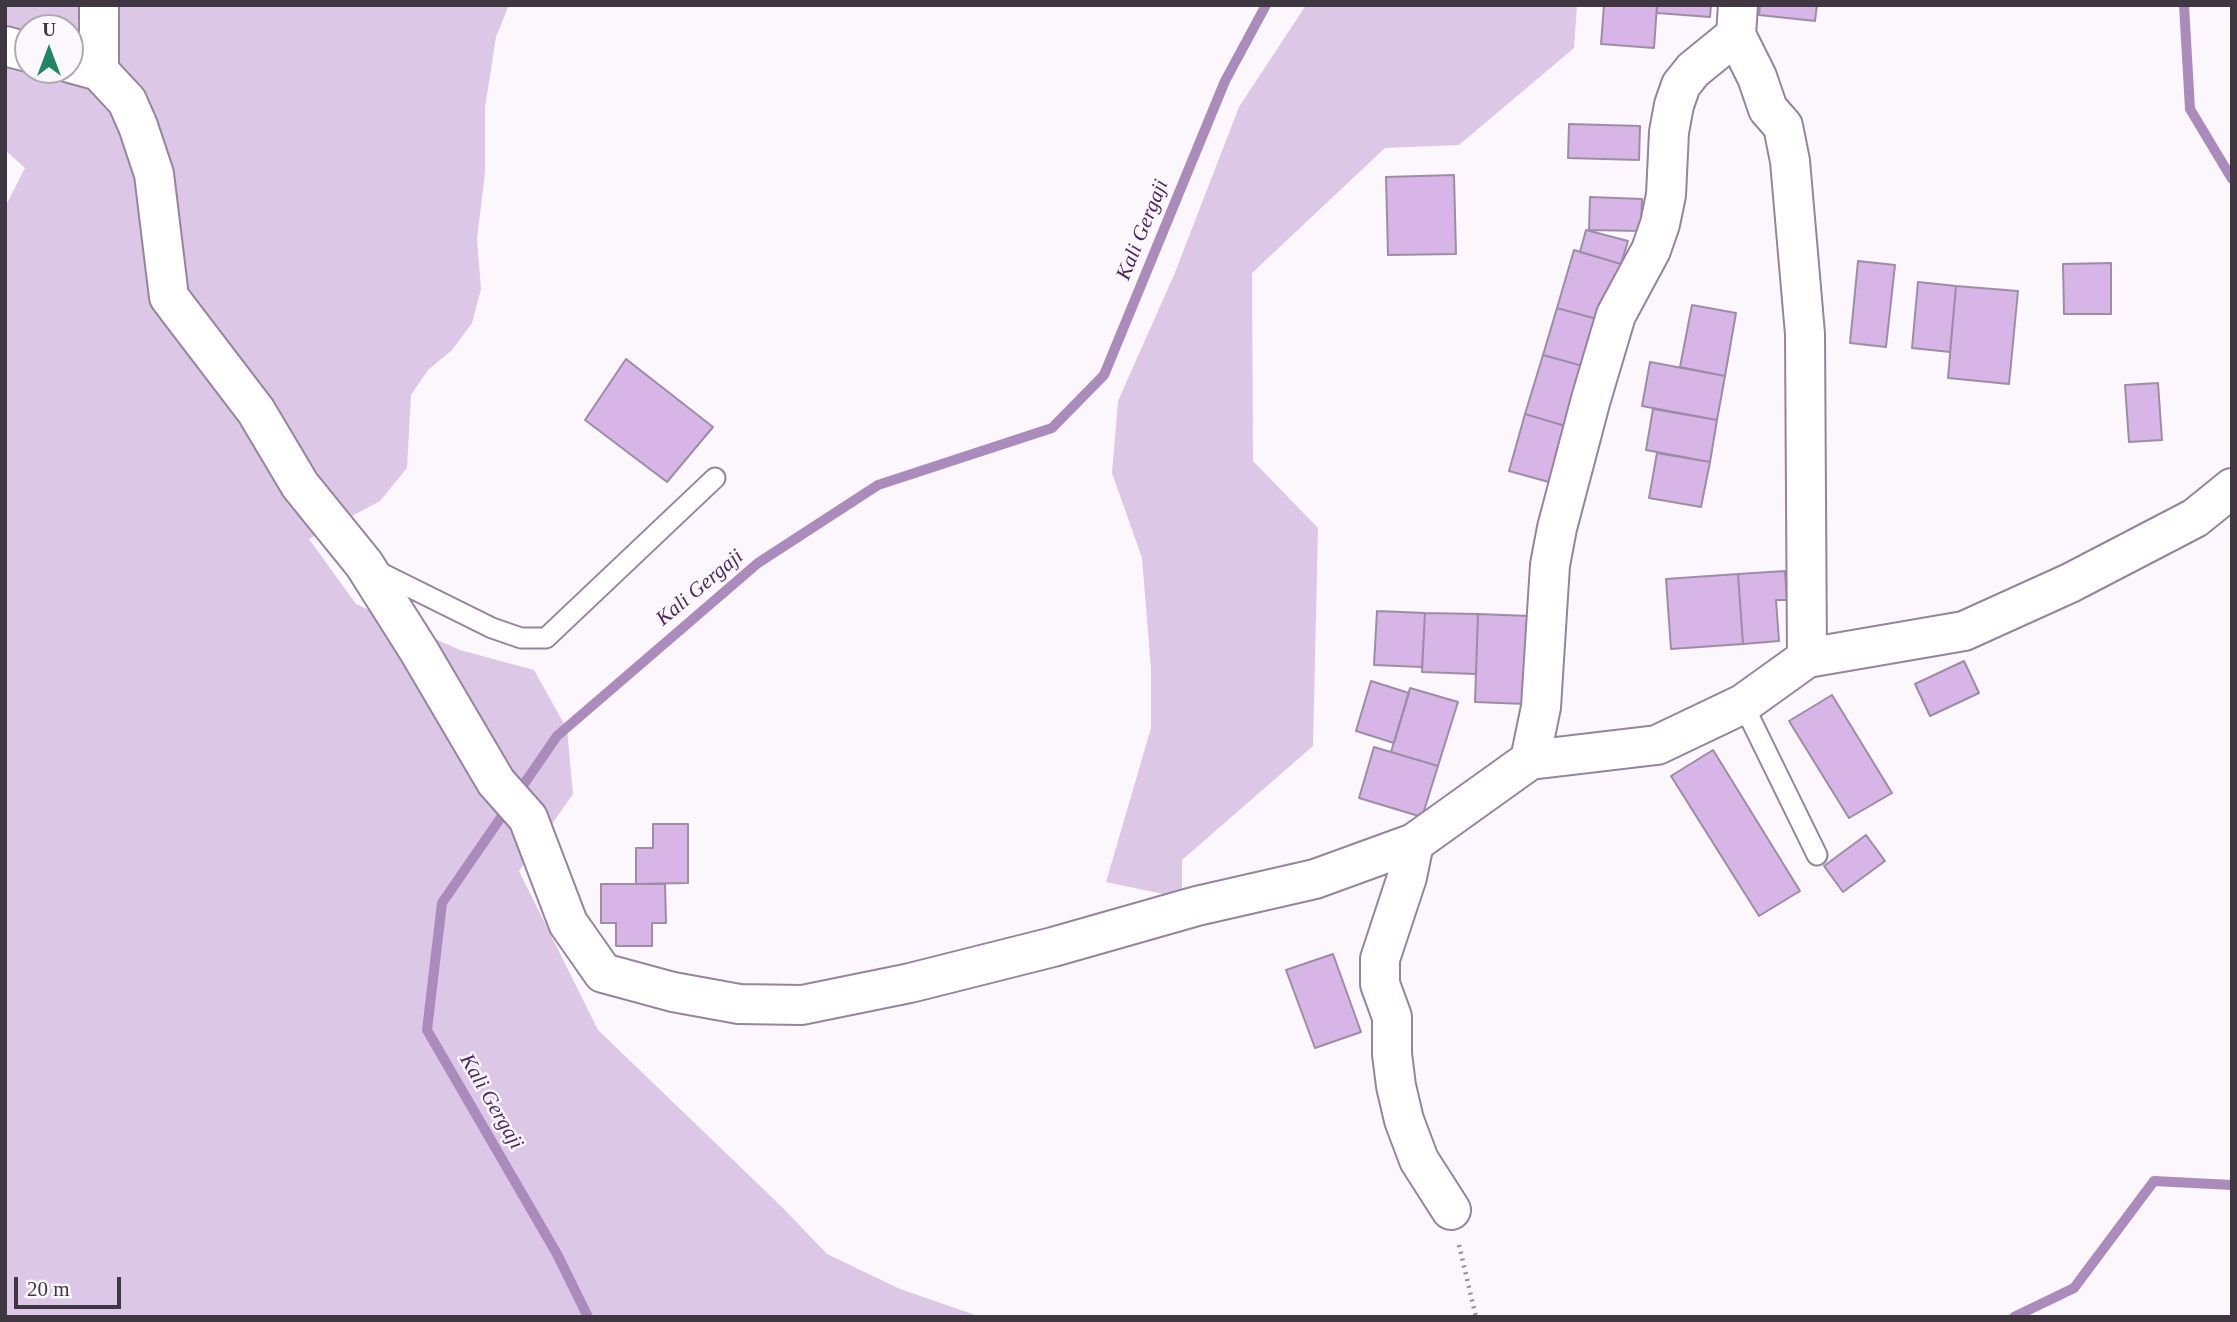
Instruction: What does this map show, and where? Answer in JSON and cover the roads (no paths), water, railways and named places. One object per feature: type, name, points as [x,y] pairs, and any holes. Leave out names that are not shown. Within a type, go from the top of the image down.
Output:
[{"type":"street","points":[[99,5],[85,67],[127,101],[138,126],[154,174],[169,297],[256,411],[300,485],[364,564],[496,782],[528,818],[568,923],[603,973],[673,992],[740,1004],[802,1005],[910,983],[1053,947],[1197,906],[1315,879],[1414,842],[1530,760],[1657,745],[1744,704],[1807,658],[1964,631],[2070,583],[2194,518],[2232,488]]},
{"type":"street","points":[[1530,760],[1541,707],[1550,565],[1591,398],[1616,315],[1651,250],[1660,224],[1666,195],[1669,132],[1681,85],[1737,20],[1768,109],[1783,126],[1790,161],[1805,334],[1807,658]]},
{"type":"street","points":[[1414,842],[1407,877],[1380,959],[1380,984],[1392,1017],[1392,1054],[1404,1120],[1419,1160],[1451,1210]]},
{"type":"lane","points":[[364,564],[492,628],[521,638],[546,638],[715,478]]},
{"type":"lane","points":[[1744,704],[1817,855]]},
{"type":"waterway","name":"Kali Gergaji","points":[[588,1317],[557,1254],[427,1030],[442,903],[557,736],[758,563],[878,485],[1052,428],[1104,375],[1225,81],[1266,5]]},
{"type":"waterway","points":[[2184,5],[2190,109],[2232,179]]},
{"type":"waterway","points":[[2014,1317],[2074,1288],[2154,1181],[2232,1185]]}]
